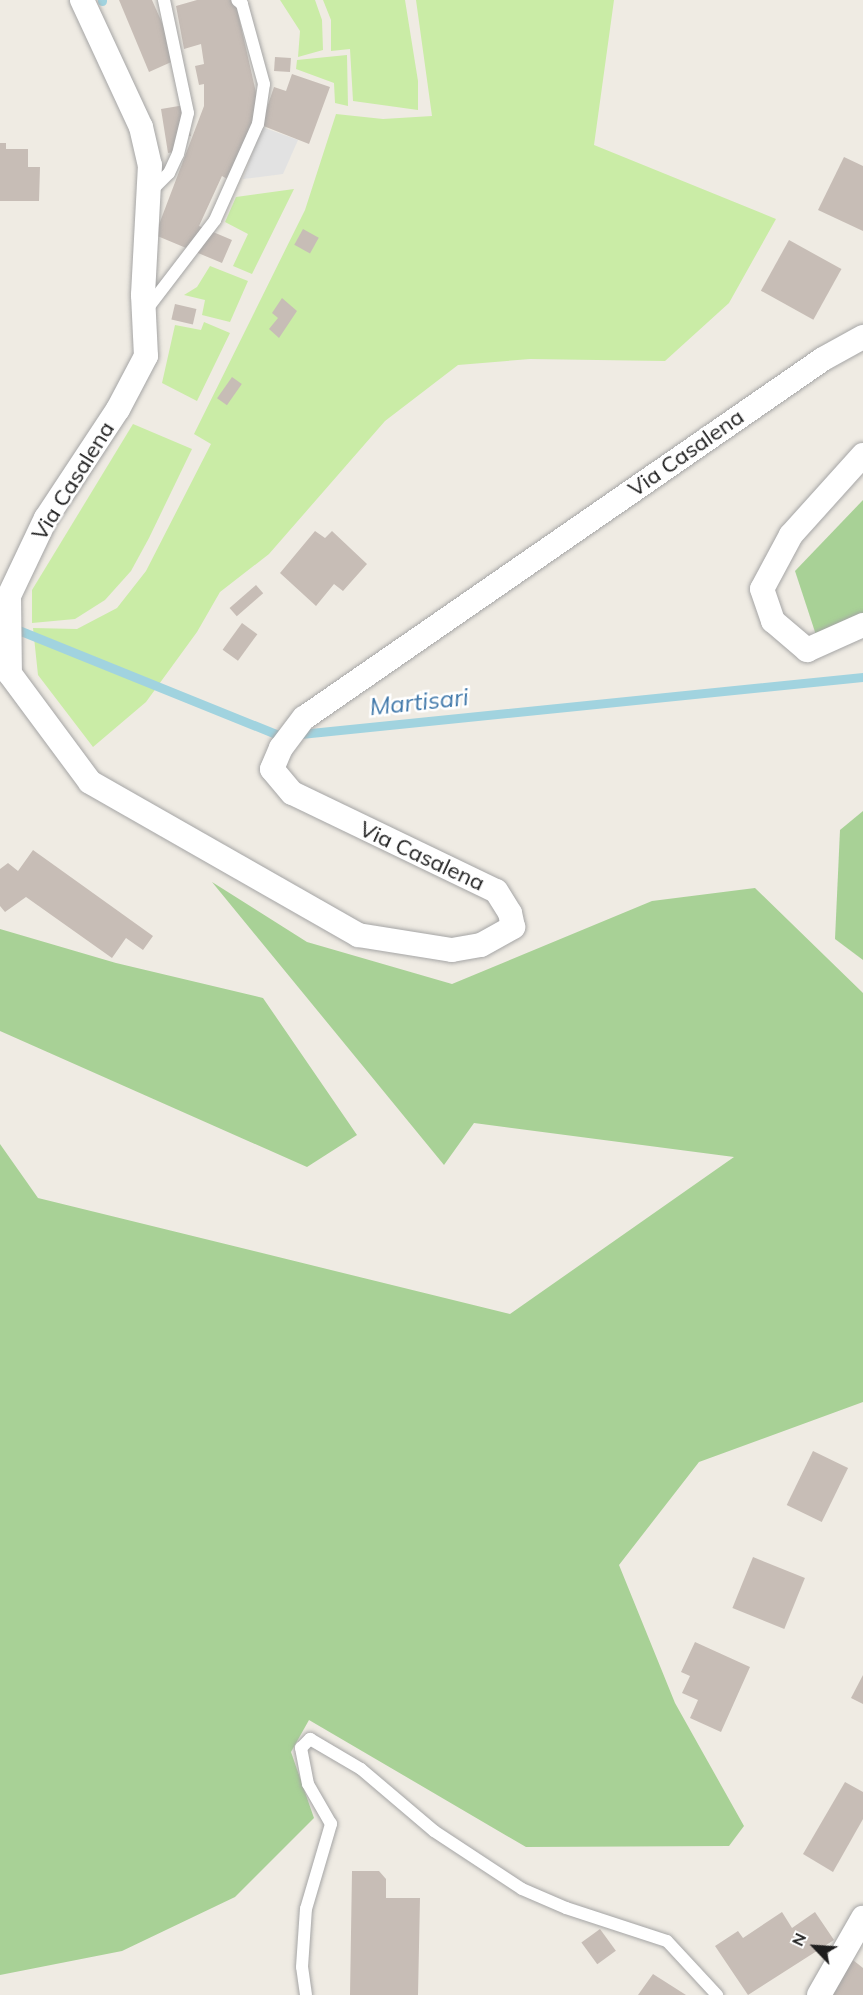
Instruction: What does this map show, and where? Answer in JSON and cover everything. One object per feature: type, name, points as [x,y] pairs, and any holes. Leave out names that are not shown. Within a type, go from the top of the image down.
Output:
[{"type":"street","name":"Via Casalena","points":[[82,0],[141,127],[150,165],[151,191],[144,313],[146,356],[118,409],[46,518],[9,596],[10,674],[90,782],[358,935],[452,950],[482,945],[513,927],[510,913],[496,891],[292,793],[272,769],[281,748],[304,718],[823,358],[863,337]]},
{"type":"street","points":[[863,455],[791,535],[762,589],[773,621],[807,650],[863,625]]},
{"type":"street","points":[[819,1995],[863,1918]]},
{"type":"lane","points":[[151,191],[169,173],[178,154],[188,113],[164,0]]},
{"type":"lane","points":[[144,313],[215,220],[250,153],[258,124],[264,84],[242,4],[237,0]]},
{"type":"lane","points":[[253,40],[259,28]]},
{"type":"lane","points":[[306,1995],[302,1967],[306,1909],[331,1824],[308,1784],[301,1748],[310,1739],[361,1769],[434,1831],[522,1889],[566,1908],[667,1941],[717,1995]]},
{"type":"green space","points":[[280,0],[315,0],[322,20],[323,50],[298,57],[300,31]]},
{"type":"green space","points":[[323,0],[405,0],[418,81],[418,110],[353,101],[350,49],[331,51],[331,20]]},
{"type":"green space","points":[[416,0],[614,0],[594,145],[776,219],[729,303],[665,361],[530,359],[458,365],[385,421],[269,554],[220,592],[197,632],[146,702],[93,747],[38,675],[33,628],[77,629],[117,608],[146,571],[211,444],[194,434],[305,210],[336,114],[383,119],[432,116]]},
{"type":"green space","points":[[347,55],[348,106],[335,103],[334,83],[296,69],[297,60]]},
{"type":"green space","points":[[294,189],[252,274],[233,266],[248,234],[225,222],[236,197]]},
{"type":"green space","points":[[210,266],[248,281],[230,322],[202,315],[205,300],[184,295],[197,287]]},
{"type":"green space","points":[[204,322],[230,333],[197,401],[162,383],[175,325],[201,330]]},
{"type":"green space","points":[[133,424],[192,449],[149,538],[131,571],[105,600],[75,619],[32,623],[32,590]]},
{"type":"green space","points":[[863,500],[863,622],[817,638],[795,571]]},
{"type":"green space","points":[[863,811],[863,960],[835,939],[840,830]]},
{"type":"green space","points":[[212,882],[307,942],[452,984],[652,901],[755,888],[863,993],[863,1402],[699,1462],[619,1565],[675,1703],[744,1826],[729,1846],[526,1847],[309,1720],[291,1752],[314,1818],[235,1897],[122,1951],[0,1975],[0,1144],[38,1198],[510,1314],[734,1157],[474,1123],[444,1165]]},
{"type":"green space","points":[[0,929],[116,963],[263,998],[357,1135],[307,1167],[0,1031]]},
{"type":"shaded area","points":[[262,127],[298,140],[283,174],[243,179]]},
{"type":"building","points":[[119,0],[152,0],[178,59],[149,72]]},
{"type":"building","points":[[197,0],[235,0],[257,97],[254,120],[229,180],[222,176],[199,226],[232,240],[222,263],[155,235],[204,106],[204,84],[199,85],[195,66],[204,64],[201,44],[184,49],[176,6]]},
{"type":"building","points":[[275,57],[291,58],[290,72],[274,71]]},
{"type":"building","points":[[292,74],[330,87],[309,144],[261,125],[274,87],[286,91]]},
{"type":"building","points":[[185,105],[191,136],[182,137],[184,150],[168,153],[161,109]]},
{"type":"building","points":[[0,143],[6,143],[6,149],[28,149],[28,167],[40,167],[39,201],[0,201]]},
{"type":"building","points":[[844,157],[863,166],[863,231],[818,210]]},
{"type":"building","points":[[303,229],[319,238],[310,253],[294,245]]},
{"type":"building","points":[[789,240],[841,269],[813,320],[761,291]]},
{"type":"building","points":[[282,298],[297,311],[279,338],[269,329],[278,318],[272,313]]},
{"type":"building","points":[[175,304],[196,309],[193,325],[171,320]]},
{"type":"building","points":[[232,377],[242,384],[227,405],[217,398]]},
{"type":"building","points":[[315,531],[325,538],[332,531],[367,564],[343,591],[334,584],[316,606],[280,573]]},
{"type":"building","points":[[256,585],[263,593],[237,616],[230,608]]},
{"type":"building","points":[[242,623],[257,634],[238,661],[223,650]]},
{"type":"building","points":[[33,850],[153,936],[143,950],[126,938],[112,958],[26,897],[5,912],[0,906],[0,869],[8,863],[18,871]]},
{"type":"building","points":[[813,1451],[848,1468],[822,1522],[787,1505]]},
{"type":"building","points":[[753,1557],[805,1578],[784,1629],[732,1608]]},
{"type":"building","points":[[695,1642],[750,1667],[721,1732],[690,1718],[698,1700],[682,1693],[690,1676],[681,1672]]},
{"type":"building","points":[[863,1675],[863,1704],[851,1698]]},
{"type":"building","points":[[845,1782],[863,1792],[863,1819],[833,1872],[803,1854]]},
{"type":"building","points":[[352,1871],[379,1871],[386,1879],[386,1898],[420,1898],[418,1995],[350,1995]]},
{"type":"building","points":[[782,1912],[792,1928],[815,1912],[834,1940],[748,1995],[715,1946],[738,1931],[743,1938]]},
{"type":"building","points":[[600,1929],[616,1951],[597,1964],[581,1943]]},
{"type":"building","points":[[853,1960],[863,1968],[863,1995],[826,1995]]},
{"type":"building","points":[[653,1974],[686,1995],[638,1995]]},
{"type":"waterway","name":"Martisari","points":[[11,627],[281,736],[863,677]]}]
